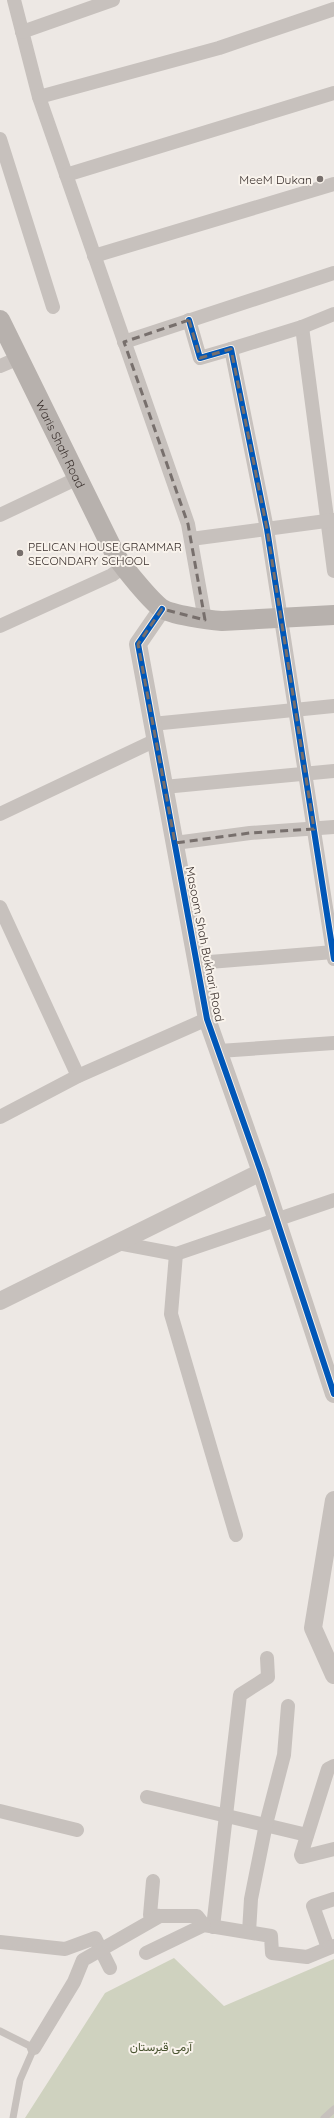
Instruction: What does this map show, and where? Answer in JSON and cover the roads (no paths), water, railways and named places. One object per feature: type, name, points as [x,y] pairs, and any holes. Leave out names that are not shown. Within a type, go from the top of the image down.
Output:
[{"type":"main road","name":"Waris Shah Road","points":[[0,320],[123,567],[162,608]]},
{"type":"main road","points":[[162,608],[205,620],[222,621],[334,615]]},
{"type":"street","points":[[14,0],[39,97],[188,524],[205,620]]},
{"type":"street","points":[[22,32],[113,0]]},
{"type":"street","points":[[39,97],[219,48],[334,9]]},
{"type":"street","points":[[66,175],[334,93]]},
{"type":"street","points":[[0,139],[53,307]]},
{"type":"street","points":[[94,256],[334,184]]},
{"type":"street","points":[[124,342],[334,273]]},
{"type":"street","points":[[189,320],[200,358],[302,327],[334,314]]},
{"type":"street","points":[[302,327],[331,520],[334,571]]},
{"type":"street","points":[[197,963],[334,954],[267,529],[231,349]]},
{"type":"street","points":[[0,366],[19,358]]},
{"type":"street","points":[[0,515],[78,478]]},
{"type":"street","points":[[191,539],[331,520]]},
{"type":"street","points":[[0,626],[112,575],[123,567]]},
{"type":"street","name":"Masoom Shah Bukhari Road","points":[[162,608],[138,644],[207,1019],[261,1172],[334,1394]]},
{"type":"street","points":[[0,814],[154,732],[296,710],[334,706]]},
{"type":"street","points":[[164,787],[334,771]]},
{"type":"street","points":[[174,843],[250,833],[334,827]]},
{"type":"street","points":[[0,907],[78,1076]]},
{"type":"street","points":[[0,1117],[78,1076],[207,1019]]},
{"type":"street","points":[[219,1052],[334,1043]]},
{"type":"street","points":[[0,1301],[261,1172]]},
{"type":"street","points":[[118,1243],[176,1254],[334,1200]]},
{"type":"street","points":[[176,1254],[172,1314],[236,1535]]},
{"type":"street","points":[[334,1503],[330,1544],[313,1628],[334,1675]]},
{"type":"street","points":[[208,1926],[226,1814],[240,1695],[268,1677],[267,1658]]},
{"type":"street","points":[[249,1932],[251,1899],[266,1824],[284,1755],[288,1706]]},
{"type":"street","points":[[334,1766],[328,1769],[301,1855],[302,1857],[334,1849]]},
{"type":"street","points":[[147,1796],[226,1814],[307,1835]]},
{"type":"street","points":[[0,1811],[77,1830]]},
{"type":"street","points":[[153,1880],[150,1915],[198,1916],[208,1926]]},
{"type":"street","points":[[146,1953],[208,1926],[271,1936],[272,1953],[307,1956],[331,1947],[313,1906],[334,1899]]},
{"type":"street","points":[[34,2048],[74,1982],[83,1960],[160,1916]]},
{"type":"street","points":[[0,1942],[65,1949],[95,1938],[110,1968]]},
{"type":"lane","points":[[0,2031],[34,2048],[20,2080],[13,2118]]},
{"type":"lane","points":[[324,2118],[334,2109]]},
{"type":"place","name":"MeeM Dukan","points":[[320,179]]},
{"type":"place","name":"PELICAN HOUSE GRAMMAR SECONDARY SCHOOL","points":[[20,553]]},
{"type":"park label","name":"آرمی قبرستان","points":[[161,2046]]}]
